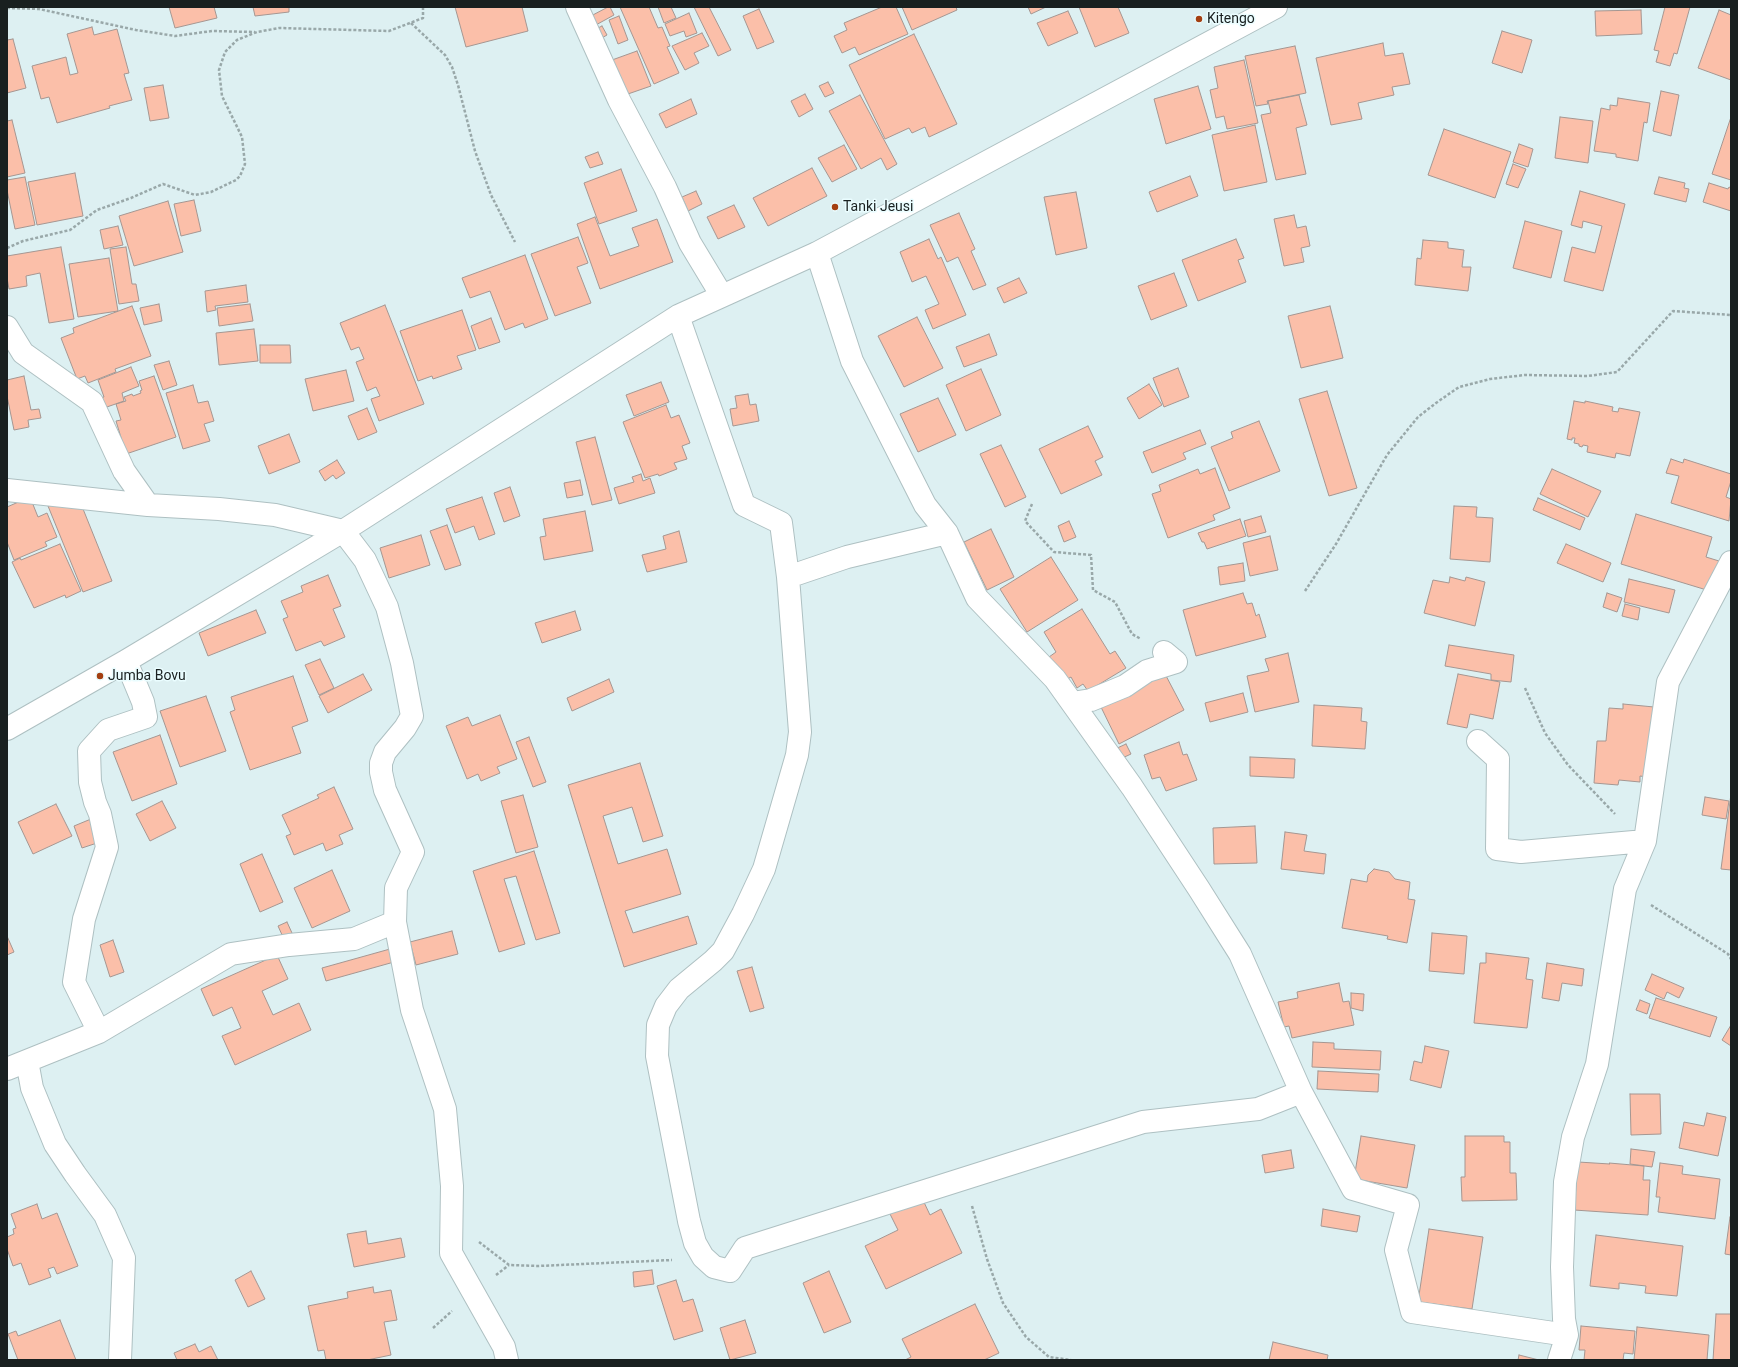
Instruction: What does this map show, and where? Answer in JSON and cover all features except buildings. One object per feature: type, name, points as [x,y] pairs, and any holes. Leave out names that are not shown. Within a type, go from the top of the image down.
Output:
[{"type":"street","points":[[577,7],[619,100],[665,187],[690,243],[722,296]]},
{"type":"street","points":[[7,729],[126,661],[343,531],[678,316],[817,253],[1276,7]]},
{"type":"street","points":[[817,253],[852,361],[925,505],[947,533],[977,598],[1055,679],[1132,786],[1240,954],[1301,1092],[1353,1189],[1408,1205],[1396,1250],[1412,1312],[1567,1335]]},
{"type":"street","points":[[678,316],[744,505],[782,523],[788,578],[800,732],[797,755],[764,869],[728,943],[713,961],[680,989],[666,1006],[658,1025],[657,1056],[695,1244],[703,1257],[714,1267],[730,1271],[745,1248],[1142,1122],[1258,1109],[1301,1092]]},
{"type":"street","points":[[7,326],[23,353],[92,402],[124,471],[148,505]]},
{"type":"street","points":[[7,490],[148,505],[219,509],[275,515],[343,531],[365,560],[388,607],[402,662],[412,716],[405,728],[385,752],[381,763],[381,772],[385,790],[413,852],[396,888],[395,922],[412,1010],[445,1109],[452,1186],[451,1253],[504,1347],[507,1360]]},
{"type":"street","points":[[788,578],[847,556],[947,533]]},
{"type":"street","points":[[1559,1360],[1567,1335],[1564,1319],[1562,1267],[1565,1182],[1573,1137],[1598,1064],[1625,889],[1645,841],[1668,682],[1731,562]]},
{"type":"street","points":[[1072,703],[1091,700],[1124,686],[1147,671],[1176,662],[1164,652]]},
{"type":"street","points":[[99,1032],[74,982],[84,919],[107,847],[100,814],[90,782],[89,751],[108,730],[146,717],[143,702],[126,661]]},
{"type":"street","points":[[1478,741],[1498,759],[1497,849],[1521,852],[1645,841]]},
{"type":"street","points":[[7,1069],[99,1032],[230,954],[288,945],[354,939],[395,922]]},
{"type":"street","points":[[27,1060],[32,1088],[55,1144],[105,1215],[124,1258],[120,1360]]},
{"type":"path","points":[[7,248],[23,241],[70,230],[97,210],[131,198],[163,184],[195,195],[212,192],[236,180],[240,176],[245,164],[242,137],[222,96],[219,70],[225,52],[237,40],[257,32],[279,28],[389,31],[423,18],[423,7]]},
{"type":"path","points":[[7,8],[39,10],[136,30],[175,36],[212,31],[257,32]]},
{"type":"path","points":[[411,23],[444,55],[452,67],[475,151],[491,195],[515,242]]},
{"type":"path","points":[[1305,591],[1336,544],[1387,455],[1418,417],[1459,387],[1490,380],[1525,376],[1588,376],[1617,372],[1673,311],[1731,315]]},
{"type":"path","points":[[1032,504],[1025,521],[1054,552],[1090,555],[1093,590],[1115,602],[1132,634],[1164,652]]},
{"type":"path","points":[[1525,688],[1545,733],[1568,765],[1609,808],[1645,841]]},
{"type":"path","points":[[1625,889],[1728,954],[1731,959]]},
{"type":"path","points":[[967,1178],[976,1218],[1003,1304],[1026,1338],[1049,1359],[1071,1360]]},
{"type":"path","points":[[451,1221],[508,1265],[538,1266],[660,1262],[703,1257]]},
{"type":"place","name":"Kitengo","points":[[1199,19]]},
{"type":"place","name":"Tanki Jeusi","points":[[835,207]]},
{"type":"place","name":"Jumba Bovu","points":[[100,676]]}]
